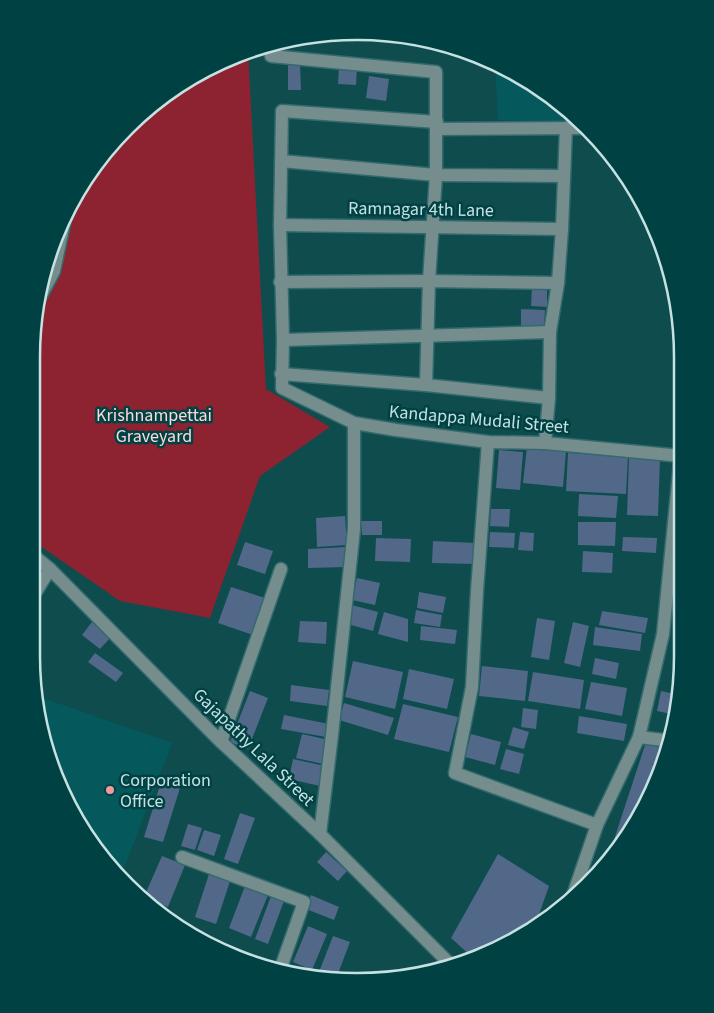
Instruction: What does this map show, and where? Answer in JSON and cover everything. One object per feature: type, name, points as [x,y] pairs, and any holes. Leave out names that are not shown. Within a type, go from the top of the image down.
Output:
[{"type":"street","points":[[271,56],[436,72],[436,175],[429,281],[426,385]]},
{"type":"street","points":[[549,398],[426,385],[281,374],[283,340],[280,282],[282,111],[437,125],[576,128]]},
{"type":"street","points":[[545,444],[549,398],[550,332],[558,283],[562,229],[566,128]]},
{"type":"street","points":[[281,161],[436,175],[564,176]]},
{"type":"street","name":"Ramnagar 4th Lane","points":[[280,225],[562,229]]},
{"type":"street","points":[[50,278],[54,271],[59,250]]},
{"type":"street","points":[[280,282],[429,281],[558,283]]},
{"type":"street","points":[[283,340],[428,334],[550,332]]},
{"type":"street","name":"Kandappa Mudali Street","points":[[281,374],[282,388],[354,423],[488,442],[545,444],[674,455]]},
{"type":"street","points":[[320,834],[334,726],[354,528],[354,423]]},
{"type":"street","points":[[488,442],[472,687],[455,773],[597,825]]},
{"type":"street","points":[[577,884],[597,825],[639,737],[663,634],[674,543]]},
{"type":"street","name":"Gajapathy Lala Street","points":[[40,561],[221,742],[320,834],[446,960]]},
{"type":"street","points":[[40,585],[50,569]]},
{"type":"street","points":[[221,742],[281,569]]},
{"type":"street","points":[[639,737],[662,740]]},
{"type":"street","points":[[182,857],[304,902],[282,964]]},
{"type":"shaded area","points":[[495,72],[533,93],[571,123],[498,120]]},
{"type":"shaded area","name":"Corporation Office","points":[[43,698],[172,743],[123,870],[93,832],[64,777],[51,738]]},
{"type":"green space","name":"Krishnampettai Graveyard","points":[[248,59],[266,389],[330,427],[260,476],[210,618],[120,601],[40,546],[40,357],[46,295],[64,236],[82,198],[119,148],[148,119],[181,93],[217,73]]},
{"type":"building","points":[[288,64],[300,64],[301,90],[288,90]]},
{"type":"building","points":[[339,66],[357,67],[356,85],[338,84]]},
{"type":"building","points":[[369,76],[389,79],[386,101],[366,98]]},
{"type":"building","points":[[532,287],[547,288],[547,307],[531,306]]},
{"type":"building","points":[[521,309],[545,310],[544,328],[521,328]]},
{"type":"building","points":[[527,447],[566,451],[563,487],[523,483]]},
{"type":"building","points":[[499,450],[523,452],[520,490],[496,488]]},
{"type":"building","points":[[568,453],[628,456],[626,494],[566,491]]},
{"type":"building","points":[[629,457],[660,458],[658,516],[627,515]]},
{"type":"building","points":[[579,494],[618,496],[616,518],[578,516]]},
{"type":"building","points":[[491,509],[510,509],[509,527],[490,526]]},
{"type":"building","points":[[345,516],[347,545],[317,547],[316,518]]},
{"type":"building","points":[[361,521],[382,521],[382,535],[362,535]]},
{"type":"building","points":[[578,522],[616,522],[615,546],[578,545]]},
{"type":"building","points":[[490,532],[515,533],[514,548],[489,547]]},
{"type":"building","points":[[520,532],[534,533],[533,551],[518,550]]},
{"type":"building","points":[[623,537],[657,538],[656,553],[622,551]]},
{"type":"building","points":[[376,538],[411,539],[410,562],[375,561]]},
{"type":"building","points":[[433,541],[476,543],[475,564],[432,563]]},
{"type":"building","points":[[245,542],[273,551],[265,574],[237,565]]},
{"type":"building","points":[[345,547],[346,567],[308,568],[308,549]]},
{"type":"building","points":[[583,551],[613,553],[612,573],[582,572]]},
{"type":"building","points":[[357,578],[380,583],[375,605],[352,600]]},
{"type":"building","points":[[231,587],[265,598],[253,635],[218,623]]},
{"type":"building","points":[[419,592],[446,597],[443,613],[417,608]]},
{"type":"building","points":[[352,605],[378,612],[373,631],[347,624]]},
{"type":"building","points":[[416,610],[442,615],[440,627],[414,623]]},
{"type":"building","points":[[602,611],[648,618],[645,633],[599,625]]},
{"type":"building","points":[[384,612],[408,619],[408,642],[378,634]]},
{"type":"building","points":[[537,618],[555,621],[549,660],[531,657]]},
{"type":"building","points":[[300,621],[327,622],[326,644],[298,642]]},
{"type":"building","points":[[92,622],[111,637],[100,649],[82,635]]},
{"type":"building","points":[[573,622],[589,626],[580,667],[564,663]]},
{"type":"building","points":[[421,626],[457,630],[455,644],[420,640]]},
{"type":"building","points":[[595,627],[642,634],[640,651],[593,645]]},
{"type":"building","points":[[95,653],[123,673],[116,682],[88,662]]},
{"type":"building","points":[[595,658],[619,663],[616,679],[592,674]]},
{"type":"building","points":[[353,661],[403,672],[395,709],[345,697]]},
{"type":"building","points":[[482,666],[528,671],[525,701],[479,696]]},
{"type":"building","points":[[409,669],[454,679],[447,709],[403,699]]},
{"type":"building","points":[[533,672],[584,680],[580,709],[528,701]]},
{"type":"building","points":[[591,682],[627,688],[622,716],[585,709]]},
{"type":"building","points":[[291,685],[329,690],[327,706],[290,701]]},
{"type":"building","points":[[250,691],[268,698],[248,749],[230,742]]},
{"type":"building","points":[[661,691],[671,693],[669,713],[657,711]]},
{"type":"building","points":[[344,703],[394,718],[388,735],[339,720]]},
{"type":"building","points":[[403,704],[458,717],[449,752],[394,739]]},
{"type":"building","points":[[523,708],[538,710],[536,729],[521,727]]},
{"type":"building","points":[[284,715],[329,724],[326,737],[281,729]]},
{"type":"building","points":[[579,716],[627,724],[624,741],[577,733]]},
{"type":"building","points":[[513,727],[529,732],[524,749],[508,745]]},
{"type":"building","points":[[302,734],[329,740],[323,764],[296,758]]},
{"type":"building","points":[[471,734],[501,742],[495,765],[465,757]]},
{"type":"building","points":[[646,742],[661,744],[655,765],[650,764],[654,766],[641,796],[632,814],[613,842]]},
{"type":"building","points":[[506,749],[524,754],[519,774],[500,769]]},
{"type":"building","points":[[293,759],[325,766],[320,786],[289,779]]},
{"type":"building","points":[[161,782],[180,788],[163,842],[144,837]]},
{"type":"building","points":[[240,813],[255,818],[238,864],[224,859]]},
{"type":"building","points":[[188,824],[202,828],[195,850],[181,846]]},
{"type":"building","points":[[204,830],[221,835],[214,856],[197,850]]},
{"type":"building","points":[[326,852],[347,871],[338,881],[317,862]]},
{"type":"building","points":[[498,854],[549,886],[539,916],[516,931],[467,953],[451,938]]},
{"type":"building","points":[[162,856],[185,865],[168,907],[160,904],[146,892]]},
{"type":"building","points":[[209,874],[230,881],[216,924],[195,917]]},
{"type":"building","points":[[245,886],[268,895],[251,937],[229,928]]},
{"type":"building","points":[[311,895],[339,907],[334,920],[306,909]]},
{"type":"building","points":[[271,896],[284,901],[268,944],[255,939]]},
{"type":"building","points":[[308,926],[327,934],[312,969],[293,962]]},
{"type":"building","points":[[333,936],[350,942],[339,972],[320,970]]},
{"type":"place","name":"Corporation Office","points":[[110,790]]}]
